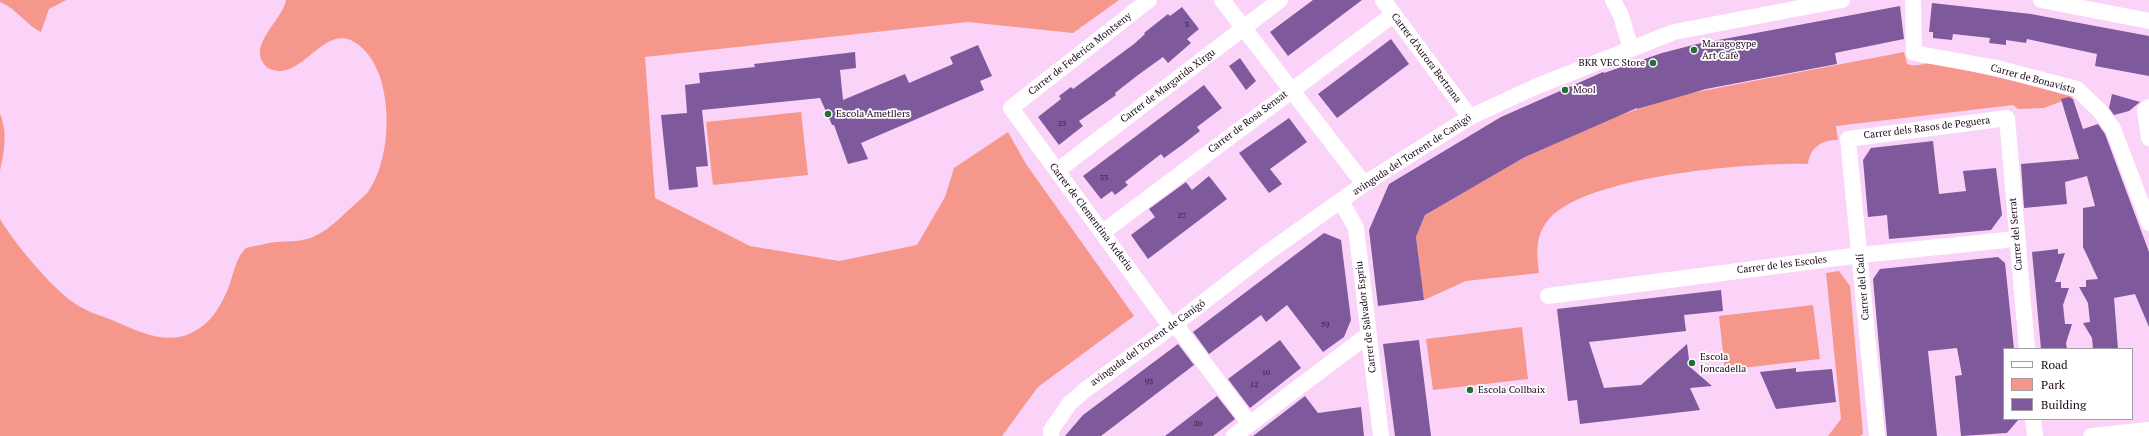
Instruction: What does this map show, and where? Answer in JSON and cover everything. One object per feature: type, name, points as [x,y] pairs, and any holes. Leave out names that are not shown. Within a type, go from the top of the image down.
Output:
[{"type":"street","name":"Carrer de Federica Montseny","points":[[1011,108],[1149,0]]},
{"type":"street","points":[[1222,0],[1364,184]]},
{"type":"street","name":"Carrer de Margarida Xirgu","points":[[1057,171],[1280,0]]},
{"type":"street","name":"Carrer d'Aurora Bertrana","points":[[1383,0],[1470,117]]},
{"type":"street","points":[[1613,0],[1621,16],[1631,49]]},
{"type":"street","name":"avinguda del Torrent de Canigó","points":[[1051,436],[1051,430],[1070,403],[1085,390],[1173,326],[1267,253],[1364,184],[1470,117],[1535,87],[1674,32],[1842,0]]},
{"type":"street","name":"Carrer de Bonavista","points":[[1914,0],[1914,53],[1997,68],[2077,89],[2086,96],[2113,129],[2149,223]]},
{"type":"street","points":[[2041,0],[2149,20]]},
{"type":"street","name":"Carrer de Rosa Sensat","points":[[1103,232],[1291,89],[1394,14]]},
{"type":"street","points":[[2149,107],[2145,110],[2149,138]]},
{"type":"street","name":"Carrer de Clementina Arderiu","points":[[1011,108],[1173,326],[1250,424]]},
{"type":"street","name":"Carrer dels Rasos de Peguera","points":[[1848,139],[2007,118]]},
{"type":"street","name":"Carrer del Serrat","points":[[2007,118],[2026,348]]},
{"type":"street","name":"Carrer del Cadí","points":[[1848,139],[1877,436]]},
{"type":"street","name":"Carrer de Salvador Espriu","points":[[1341,201],[1356,228],[1381,436]]},
{"type":"street","name":"Carrer de les Escoles","points":[[1548,296],[1860,255],[2016,239]]},
{"type":"street","points":[[1234,436],[1368,335]]},
{"type":"street","points":[[2033,420],[2035,436]]},
{"type":"street","points":[[2091,436],[2149,430]]},
{"type":"green space","points":[[0,0],[66,0],[49,9],[41,32],[11,8],[0,2]]},
{"type":"green space","points":[[286,0],[1119,0],[1073,33],[968,22],[645,57],[655,198],[750,246],[839,261],[917,245],[945,197],[954,168],[1008,132],[1026,164],[1134,316],[1038,387],[1002,436],[0,436],[0,219],[44,276],[78,306],[136,330],[159,337],[171,338],[193,332],[205,324],[213,316],[226,294],[238,260],[246,248],[272,242],[311,238],[326,230],[368,192],[376,177],[382,159],[386,139],[387,118],[385,97],[380,77],[372,60],[361,47],[350,40],[339,38],[319,48],[300,63],[290,68],[278,71],[267,67],[260,57],[260,49],[263,40],[284,7]]},
{"type":"green space","points":[[1904,52],[1907,64],[1915,65],[1932,63],[2005,79],[2073,97],[2044,108],[2018,109],[2013,105],[1836,126],[1838,140],[1827,141],[1814,149],[1809,158],[1808,164],[1782,164],[1709,169],[1628,183],[1592,194],[1564,207],[1546,223],[1542,229],[1538,241],[1537,253],[1539,273],[1466,281],[1424,300],[1416,237],[1425,215],[1525,157],[1618,116],[1676,96]]},
{"type":"green space","points":[[801,112],[808,175],[713,185],[706,122]]},
{"type":"green space","points":[[0,114],[5,135],[0,171]]},
{"type":"green space","points":[[1839,271],[1850,286],[1863,434],[1860,436],[1828,436],[1841,419],[1826,273]]},
{"type":"green space","points":[[1813,305],[1820,359],[1725,370],[1719,316]]},
{"type":"green space","points":[[1522,327],[1528,379],[1433,390],[1426,339]]},
{"type":"building","points":[[1313,0],[1362,0],[1288,56],[1270,32]]},
{"type":"building","points":[[1932,3],[2031,14],[2149,36],[2149,76],[2095,66],[2097,54],[2027,39],[2026,43],[2006,40],[2006,45],[1989,43],[1990,38],[1953,34],[1952,40],[1933,38],[1933,32],[1929,32]]},
{"type":"building","points":[[1900,6],[1904,39],[1835,53],[1837,64],[1706,89],[1637,108],[1525,157],[1425,215],[1416,237],[1424,300],[1378,306],[1369,230],[1389,184],[1501,117],[1603,72],[1604,73],[1662,53],[1697,44]]},
{"type":"building","points":[[1182,7],[1199,29],[1187,39],[1191,43],[1168,63],[1163,57],[1138,75],[1115,93],[1116,95],[1079,121],[1083,126],[1059,145],[1038,117],[1061,99],[1059,96],[1071,87],[1073,89],[1134,44],[1145,34],[1144,33],[1168,14],[1170,16]]},
{"type":"building","points":[[1391,39],[1409,64],[1337,118],[1318,94]]},
{"type":"building","points":[[978,45],[992,76],[980,81],[984,90],[861,143],[868,159],[848,164],[834,125],[832,125],[820,98],[702,110],[708,166],[696,167],[698,187],[669,190],[661,115],[687,113],[685,85],[700,83],[699,73],[755,67],[754,64],[855,52],[856,68],[840,70],[843,100],[905,74],[909,83],[953,64],[950,57]]},
{"type":"building","points":[[1240,58],[1256,81],[1246,90],[1229,66]]},
{"type":"building","points":[[1204,85],[1222,108],[1197,127],[1200,131],[1182,145],[1164,158],[1161,154],[1125,182],[1128,185],[1115,195],[1112,191],[1101,199],[1083,176]]},
{"type":"building","points":[[2112,94],[2140,102],[2129,111],[2114,115],[2109,108]]},
{"type":"building","points":[[2069,97],[2073,99],[2083,129],[2098,124],[2105,134],[2149,252],[2149,327],[2135,294],[2114,298],[2118,348],[2093,348],[2092,338],[2083,323],[2090,322],[2088,303],[2079,287],[2086,287],[2086,280],[2098,279],[2083,247],[2083,208],[2095,206],[2087,176],[2065,182],[2067,204],[2024,208],[2021,164],[2079,159],[2061,99]]},
{"type":"building","points":[[1289,118],[1307,142],[1270,169],[1282,184],[1269,193],[1239,153]]},
{"type":"building","points":[[1933,141],[1939,194],[1966,191],[1963,171],[1996,168],[2002,215],[1991,230],[1889,239],[1887,215],[1868,217],[1863,160],[1871,148]]},
{"type":"building","points":[[1209,176],[1227,199],[1148,259],[1131,235],[1155,217],[1149,209],[1186,182],[1192,190]]},
{"type":"building","points":[[1324,233],[1341,240],[1351,320],[1344,337],[1323,352],[1287,305],[1266,322],[1261,315],[1209,354],[1193,332]]},
{"type":"building","points":[[2058,249],[2058,254],[2065,253],[2055,282],[2061,282],[2061,288],[2069,288],[2063,305],[2065,324],[2072,324],[2066,343],[2067,348],[2041,348],[2032,252]]},
{"type":"building","points":[[1998,257],[2005,263],[2014,348],[2003,348],[2003,420],[2018,420],[2007,433],[1961,436],[1955,376],[1962,375],[1957,348],[1928,351],[1937,436],[1887,436],[1873,279],[1880,269]]},
{"type":"building","points":[[1721,290],[1723,311],[1684,315],[1686,331],[1589,342],[1604,388],[1641,385],[1687,344],[1690,367],[1712,386],[1690,388],[1700,410],[1580,424],[1577,400],[1568,401],[1557,309]]},
{"type":"building","points":[[1280,340],[1301,368],[1250,408],[1228,379]]},
{"type":"building","points":[[1419,340],[1431,436],[1395,436],[1383,344]]},
{"type":"building","points":[[1178,344],[1194,365],[1101,436],[1065,436],[1083,415]]},
{"type":"building","points":[[1796,368],[1796,372],[1832,369],[1836,402],[1776,409],[1760,372]]},
{"type":"building","points":[[1217,396],[1235,419],[1213,436],[1165,436]]},
{"type":"building","points":[[1305,396],[1318,413],[1361,407],[1364,436],[1253,436]]},
{"type":"place","name":"Maragogype Art Cafè","points":[[1694,50]]},
{"type":"place","name":"BKR VEC Store","points":[[1653,63]]},
{"type":"place","name":"Mool","points":[[1565,90]]},
{"type":"place","name":"Escola Ametllers","points":[[828,114]]},
{"type":"place","name":"Escola Joncadella","points":[[1692,363]]},
{"type":"place","name":"Escola Collbaix","points":[[1470,390]]}]
